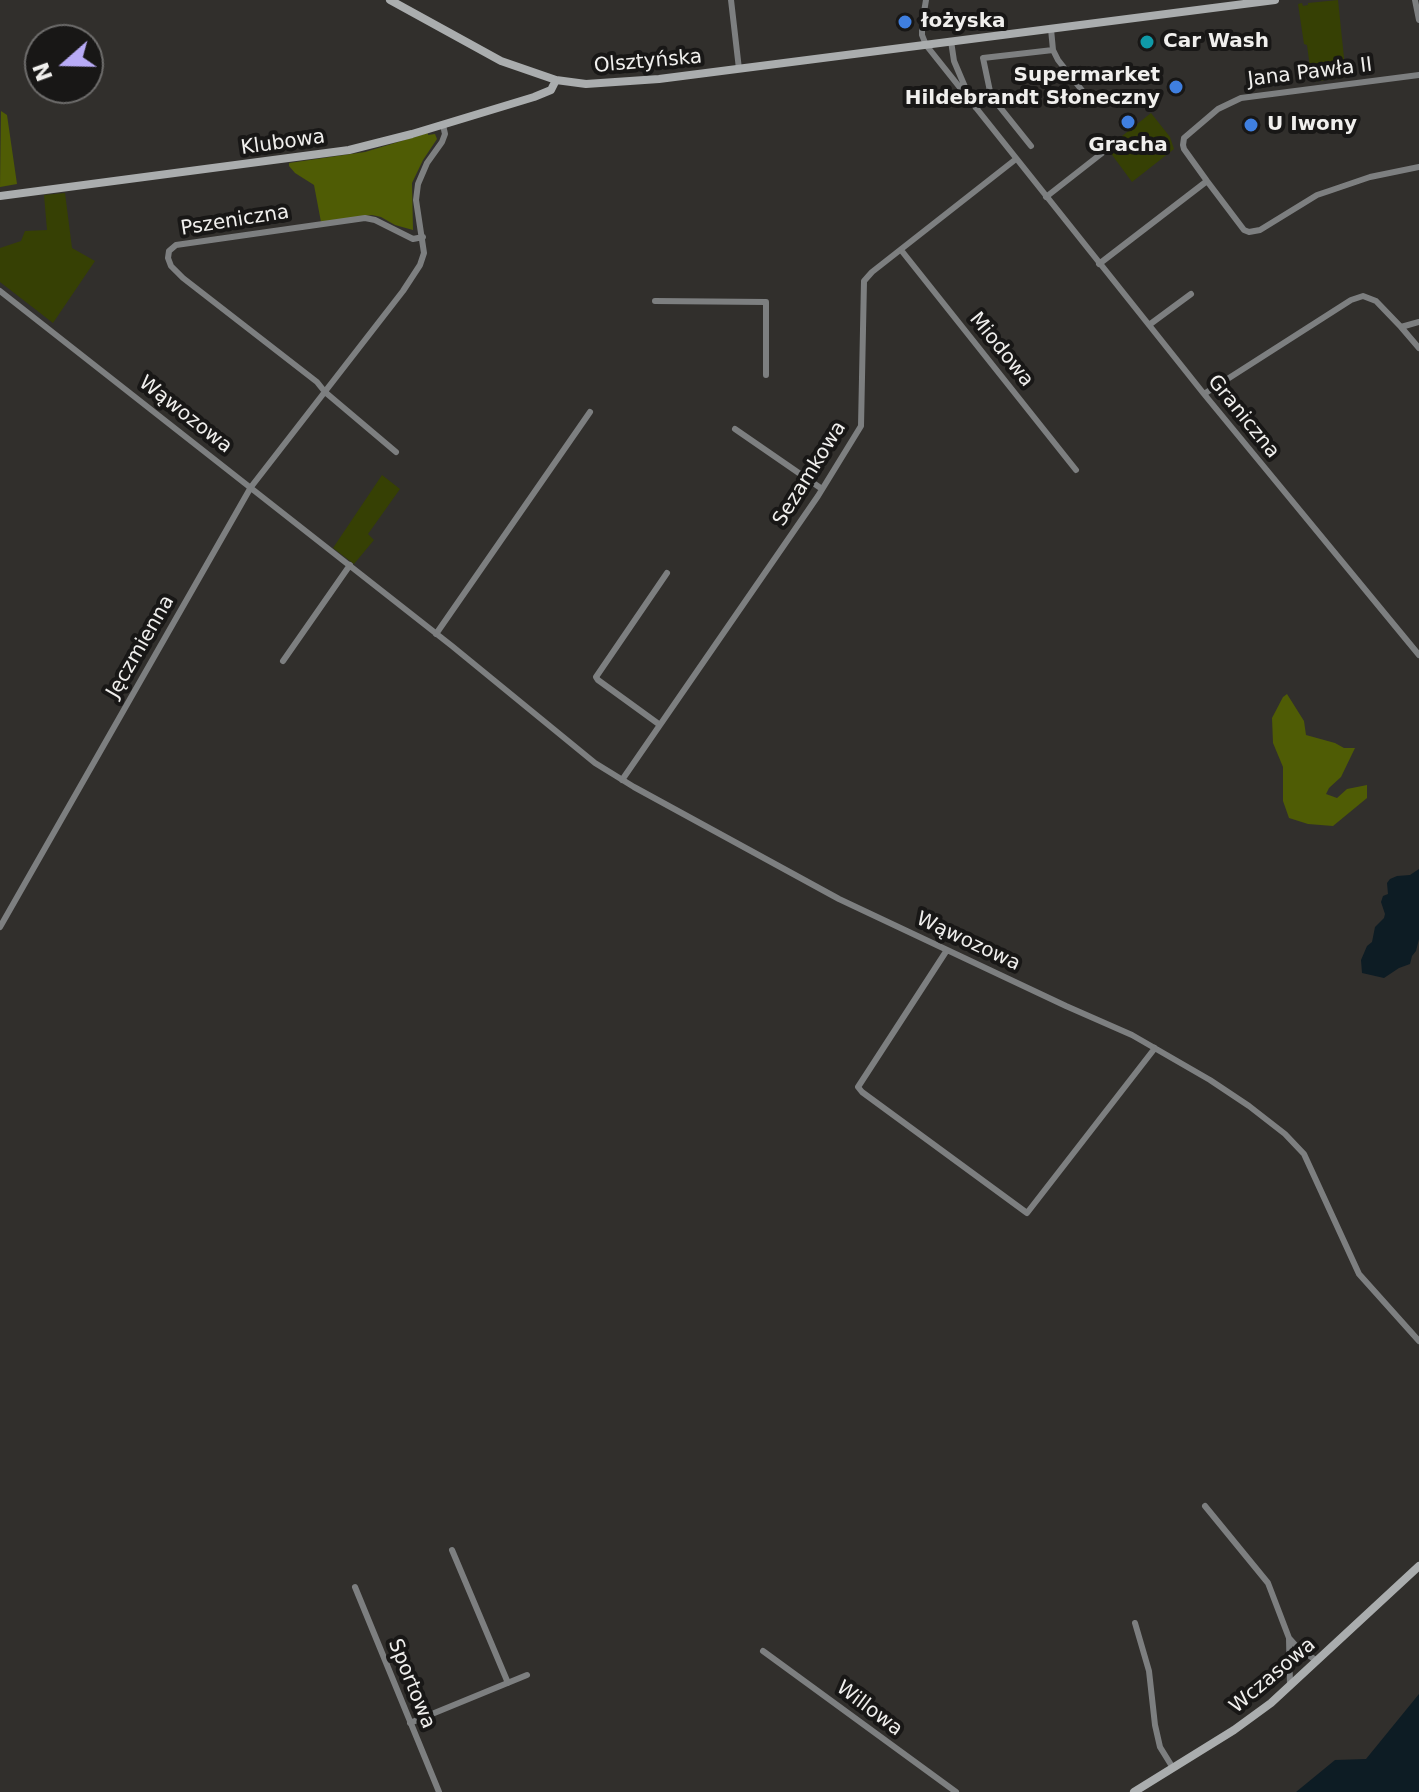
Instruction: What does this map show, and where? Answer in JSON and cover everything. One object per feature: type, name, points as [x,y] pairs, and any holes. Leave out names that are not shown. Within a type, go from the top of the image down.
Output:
[{"type":"street","name":"Olsztyńska","points":[[390,0],[501,61],[556,80],[586,84],[625,83],[1275,0]]},
{"type":"street","points":[[731,0],[739,69]]},
{"type":"street","points":[[926,0],[922,35],[926,45]]},
{"type":"street","points":[[1415,0],[1419,20]]},
{"type":"street","points":[[1051,29],[1053,50],[1058,60],[1092,103]]},
{"type":"street","name":"Graniczna","points":[[951,41],[954,61],[974,106]]},
{"type":"street","name":"Graniczna","points":[[926,45],[1204,394],[1419,655]]},
{"type":"street","points":[[1031,146],[991,96],[983,58],[1053,50]]},
{"type":"street","name":"Jana Pawła II","points":[[1419,75],[1241,98],[1218,109],[1183,142],[1184,149],[1244,230],[1254,232],[1317,195],[1370,177],[1419,167]]},
{"type":"street","name":"Klubowa","points":[[0,196],[337,152],[412,134],[545,93],[551,90],[556,80]]},
{"type":"street","points":[[974,106],[991,96]]},
{"type":"street","name":"Jęczmienna","points":[[0,927],[251,487],[413,278],[424,253],[416,200],[418,184],[427,163],[442,142],[445,134],[443,125]]},
{"type":"street","points":[[1046,197],[1106,150]]},
{"type":"street","name":"Sezamkowa","points":[[622,780],[822,489],[861,426],[864,281],[1016,159]]},
{"type":"street","points":[[1099,264],[1207,181]]},
{"type":"street","name":"Pszeniczna","points":[[325,392],[317,382],[183,278],[171,266],[169,251],[176,245],[365,218],[413,239],[423,237]]},
{"type":"street","name":"Miodowa","points":[[901,250],[1076,470]]},
{"type":"street","name":"Wąwozowa","points":[[0,291],[350,565],[595,763],[839,899],[1132,1035],[1249,1106],[1285,1134],[1304,1154],[1359,1274],[1419,1341]]},
{"type":"street","points":[[1149,325],[1191,294]]},
{"type":"street","points":[[1204,394],[1351,300],[1363,296],[1376,301],[1419,348]]},
{"type":"street","points":[[655,301],[766,302],[766,375]]},
{"type":"street","points":[[1401,327],[1419,322]]},
{"type":"street","points":[[325,392],[396,452]]},
{"type":"street","points":[[436,634],[590,412]]},
{"type":"street","points":[[735,429],[822,489]]},
{"type":"street","points":[[283,661],[350,565]]},
{"type":"street","points":[[660,725],[596,677],[667,573]]},
{"type":"street","points":[[947,950],[858,1087],[1027,1213],[1155,1048]]},
{"type":"street","points":[[1205,1506],[1268,1583],[1289,1638],[1290,1686]]},
{"type":"street","points":[[452,1550],[508,1683]]},
{"type":"street","name":"Wczasowa","points":[[1134,1792],[1253,1716],[1290,1686],[1419,1566]]},
{"type":"street","name":"Sportowa","points":[[355,1587],[439,1792]]},
{"type":"street","points":[[1135,1623],[1149,1671],[1160,1747],[1173,1768]]},
{"type":"street","points":[[1289,1638],[1317,1661]]},
{"type":"street","name":"Willowa","points":[[763,1651],[956,1792]]},
{"type":"street","points":[[410,1723],[527,1675]]},
{"type":"green space","points":[[1338,0],[1346,77],[1312,82],[1298,4],[1302,3],[1303,6]]},
{"type":"green space","points":[[1,111],[7,115],[17,184],[0,187]]},
{"type":"green space","points":[[1151,113],[1170,137],[1174,149],[1132,182],[1107,148]]},
{"type":"green space","points":[[428,133],[435,134],[437,139],[412,183],[413,230],[372,215],[321,222],[314,185],[289,166],[289,163],[365,152]]},
{"type":"green space","points":[[65,193],[72,248],[95,261],[53,323],[0,282],[0,248],[21,241],[25,231],[47,230],[44,195]]},
{"type":"green space","points":[[382,475],[400,489],[368,534],[374,540],[354,564],[333,548]]},
{"type":"green space","points":[[1287,694],[1304,721],[1306,735],[1344,748],[1355,748],[1341,777],[1326,794],[1337,798],[1347,789],[1367,785],[1367,798],[1333,826],[1308,824],[1289,818],[1283,801],[1283,767],[1273,743],[1272,718]]},
{"type":"water","points":[[1419,869],[1419,939],[1410,964],[1384,978],[1362,973],[1361,960],[1372,942],[1375,927],[1384,918],[1381,902],[1383,896],[1388,894],[1387,883],[1390,879],[1410,875]]},
{"type":"water","points":[[1419,1694],[1419,1792],[1296,1792],[1335,1760],[1366,1759]]},
{"type":"place","name":"łożyska","points":[[905,22]]},
{"type":"place","name":"Car Wash","points":[[1147,42]]},
{"type":"place","name":"Supermarket Hildebrandt Słoneczny","points":[[1176,87]]},
{"type":"place","name":"Gracha","points":[[1128,122]]},
{"type":"place","name":"U Iwony","points":[[1251,125]]}]
